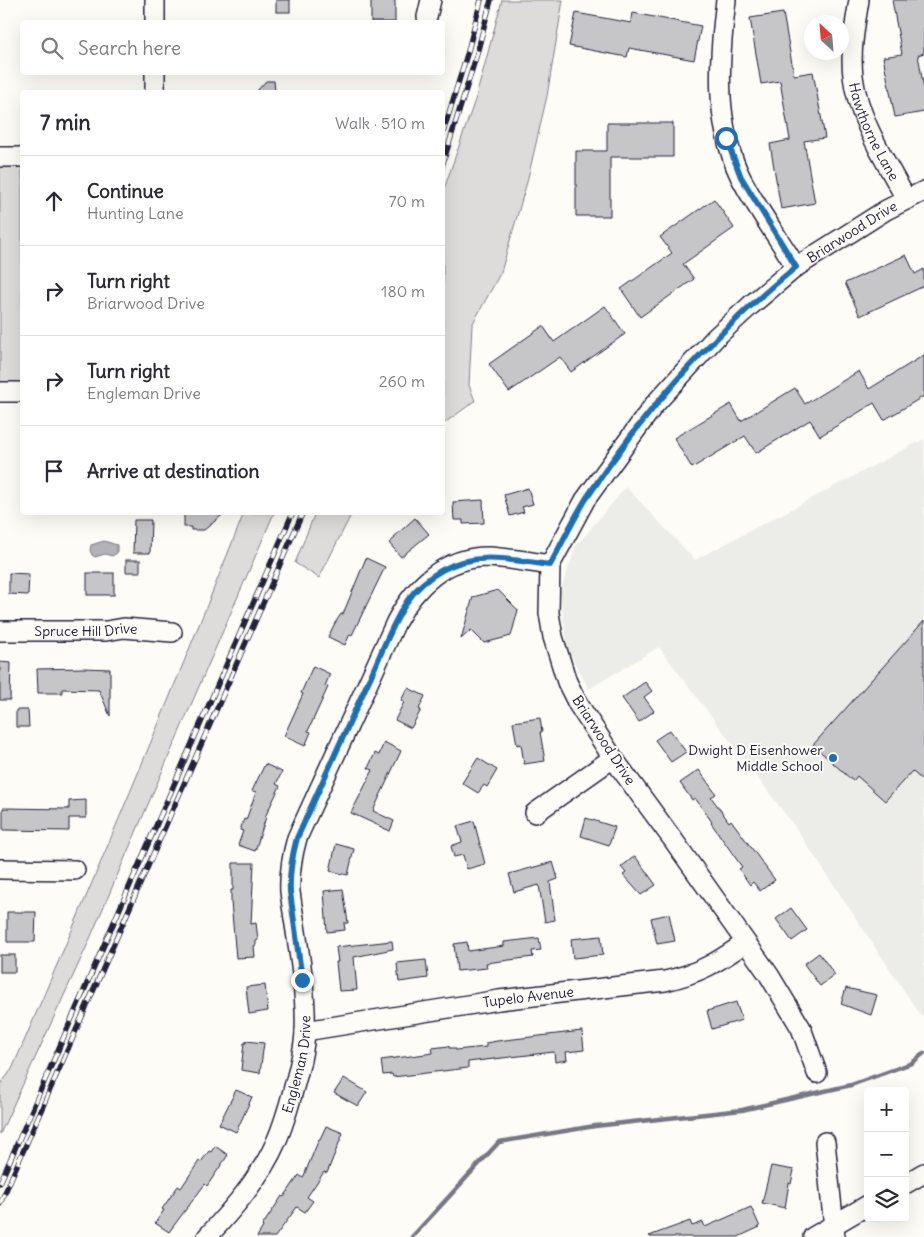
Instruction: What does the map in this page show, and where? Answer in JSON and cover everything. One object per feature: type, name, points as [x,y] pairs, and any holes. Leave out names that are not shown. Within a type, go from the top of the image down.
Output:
[{"type":"street","points":[[155,20],[156,0]]},
{"type":"street","points":[[726,0],[720,66],[722,110],[726,138],[741,177],[796,267]]},
{"type":"street","name":"Hawthorne Lane","points":[[859,0],[852,64],[856,91],[871,132],[906,199]]},
{"type":"street","points":[[155,75],[155,90]]},
{"type":"street","points":[[0,157],[20,157]]},
{"type":"street","name":"Briarwood Drive","points":[[817,1073],[801,1028],[769,974],[613,758],[578,704],[559,660],[553,637],[549,613],[550,565],[585,500],[654,405],[716,337],[796,267],[906,199],[924,191]]},
{"type":"street","points":[[0,392],[20,392]]},
{"type":"street","name":"Engleman Drive","points":[[207,1237],[240,1199],[261,1169],[275,1143],[286,1115],[300,1064],[305,1031],[302,980],[290,892],[292,854],[297,838],[403,608],[425,581],[443,569],[460,563],[487,557],[550,565]]},
{"type":"street","name":"Spruce Hill Drive","points":[[0,631],[106,631],[124,628],[172,632]]},
{"type":"street","points":[[535,813],[613,758]]},
{"type":"street","points":[[0,869],[75,870]]},
{"type":"street","name":"Tupelo Avenue","points":[[305,1031],[499,1000],[665,981],[703,970],[745,943]]},
{"type":"street","points":[[825,1142],[835,1231]]},
{"type":"street","points":[[909,1182],[924,1173]]},
{"type":"street","points":[[812,1237],[835,1231],[864,1209]]},
{"type":"shaded area","points":[[502,0],[563,0],[547,96],[527,182],[501,272],[472,325],[469,385],[475,401],[445,423],[445,186],[476,97]]},
{"type":"shaded area","points":[[0,157],[20,157],[20,392],[0,392]]},
{"type":"shaded area","name":"Dwight D Eisenhower Middle School","points":[[924,439],[924,1015],[921,1016],[795,827],[659,647],[589,689],[568,651],[560,592],[576,546],[626,487],[695,560]]},
{"type":"shaded area","points":[[243,515],[273,515],[85,950],[0,1134],[0,1085],[12,1069],[159,722]]},
{"type":"shaded area","points":[[314,515],[351,515],[319,578],[295,563]]},
{"type":"shaded area","points":[[104,541],[117,545],[117,553],[112,556],[105,554],[95,557],[92,555],[91,545]]},
{"type":"building","points":[[276,0],[290,0],[290,12],[276,12]]},
{"type":"building","points":[[371,0],[395,0],[395,20],[371,20]]},
{"type":"building","points":[[892,0],[924,0],[924,53],[918,55],[924,89],[924,112],[895,117],[883,57],[902,54]]},
{"type":"building","points":[[576,13],[631,23],[633,13],[701,26],[694,60],[629,48],[627,57],[569,46]]},
{"type":"building","points":[[783,13],[794,75],[813,72],[825,138],[804,141],[815,203],[781,209],[770,144],[790,140],[780,81],[761,84],[750,18]]},
{"type":"building","points":[[266,81],[274,81],[275,90],[258,90]]},
{"type":"building","points":[[607,123],[673,123],[673,157],[610,157],[610,216],[576,216],[576,151],[607,151]]},
{"type":"building","points":[[714,199],[734,228],[683,264],[694,279],[640,317],[621,289],[672,253],[660,237]]},
{"type":"building","points":[[906,255],[915,274],[924,269],[924,286],[860,316],[845,283]]},
{"type":"building","points":[[605,306],[625,334],[571,372],[560,357],[509,392],[489,364],[543,326],[554,342]]},
{"type":"building","points":[[924,355],[924,396],[884,420],[874,403],[820,436],[810,420],[756,453],[745,436],[692,468],[674,438],[731,404],[741,421],[795,388],[805,404],[859,371],[869,389]]},
{"type":"building","points":[[528,488],[533,504],[522,507],[524,512],[510,516],[504,495]]},
{"type":"building","points":[[483,500],[484,523],[463,524],[463,520],[454,520],[453,502]]},
{"type":"building","points":[[184,515],[222,515],[204,530],[191,530],[191,527],[184,527]]},
{"type":"building","points":[[415,518],[429,534],[401,557],[389,543]]},
{"type":"building","points":[[134,520],[151,520],[150,553],[133,553]]},
{"type":"building","points":[[366,558],[385,567],[352,635],[350,634],[345,645],[328,637],[335,623],[343,614]]},
{"type":"building","points":[[126,560],[140,560],[140,572],[126,572]]},
{"type":"building","points":[[9,573],[29,574],[28,595],[9,594]]},
{"type":"building","points":[[87,573],[114,573],[114,595],[87,595]]},
{"type":"building","points":[[498,590],[518,610],[511,636],[484,643],[471,630],[461,639],[473,597]]},
{"type":"building","points":[[924,621],[924,782],[912,771],[885,801],[857,776],[853,781],[813,745]]},
{"type":"building","points":[[0,662],[11,663],[10,700],[0,700]]},
{"type":"building","points":[[313,666],[330,674],[325,686],[328,687],[308,731],[311,732],[305,746],[284,736]]},
{"type":"building","points":[[37,669],[110,669],[110,716],[99,690],[62,689],[62,693],[38,693]]},
{"type":"building","points":[[645,682],[652,691],[644,697],[654,711],[639,722],[622,698]]},
{"type":"building","points":[[408,688],[425,696],[419,709],[421,710],[411,728],[395,720],[404,702],[401,700]]},
{"type":"building","points":[[16,710],[28,710],[29,727],[16,727]]},
{"type":"building","points":[[540,718],[542,732],[540,732],[545,761],[524,764],[521,744],[517,745],[513,722]]},
{"type":"building","points":[[670,730],[686,752],[671,762],[655,740]]},
{"type":"building","points":[[384,742],[401,751],[373,811],[394,821],[390,831],[351,813],[373,770],[368,768],[375,753],[379,755]]},
{"type":"building","points":[[478,758],[497,770],[487,787],[484,785],[478,793],[462,783]]},
{"type":"building","points":[[265,764],[282,772],[276,784],[280,786],[265,817],[255,851],[238,845],[243,831],[240,830],[244,819],[246,820],[256,792],[252,791]]},
{"type":"building","points":[[699,770],[716,794],[711,797],[729,822],[731,820],[775,880],[760,891],[753,882],[750,885],[739,869],[742,867],[712,822],[695,798],[692,800],[680,783]]},
{"type":"building","points":[[86,800],[86,818],[69,818],[69,831],[3,830],[3,808],[69,809],[69,801]]},
{"type":"building","points":[[586,818],[615,827],[609,845],[581,836]]},
{"type":"building","points":[[474,821],[485,864],[467,869],[463,855],[454,857],[451,846],[462,842],[457,826]]},
{"type":"building","points":[[336,844],[354,849],[348,875],[330,871]]},
{"type":"building","points":[[635,856],[656,885],[641,895],[623,875],[626,873],[621,867]]},
{"type":"building","points":[[553,862],[558,879],[550,882],[555,920],[545,922],[539,885],[514,892],[509,874]]},
{"type":"building","points":[[233,863],[254,863],[251,924],[256,923],[258,940],[254,946],[255,957],[236,958],[231,902]]},
{"type":"building","points":[[343,889],[348,923],[344,923],[345,930],[327,932],[324,891]]},
{"type":"building","points":[[791,908],[807,930],[792,941],[776,919]]},
{"type":"building","points":[[7,912],[36,912],[35,942],[7,942]]},
{"type":"building","points":[[669,914],[675,941],[657,944],[651,918]]},
{"type":"building","points":[[601,936],[603,955],[573,958],[571,939]]},
{"type":"building","points":[[539,938],[541,950],[532,951],[533,957],[486,963],[487,968],[457,971],[454,944],[467,942],[468,951],[504,946],[504,942]]},
{"type":"building","points":[[392,941],[393,949],[354,957],[357,990],[339,991],[336,947]]},
{"type":"building","points":[[819,953],[835,975],[820,986],[804,964]]},
{"type":"building","points":[[0,955],[15,955],[15,972],[0,972]]},
{"type":"building","points":[[426,960],[428,978],[399,982],[397,963]]},
{"type":"building","points":[[265,985],[268,1011],[249,1014],[246,987]]},
{"type":"building","points":[[846,988],[877,995],[871,1015],[841,1004]]},
{"type":"building","points":[[736,1002],[742,1020],[712,1029],[707,1011]]},
{"type":"building","points":[[582,1031],[584,1050],[566,1052],[567,1060],[555,1062],[554,1052],[468,1062],[468,1068],[393,1077],[392,1074],[383,1075],[381,1060],[433,1053],[432,1048],[449,1046],[449,1048],[455,1048],[455,1050],[486,1047],[486,1043],[497,1041]]},
{"type":"building","points":[[246,1041],[264,1043],[260,1073],[241,1070],[244,1043]]},
{"type":"building","points":[[344,1078],[367,1092],[358,1106],[334,1093]]},
{"type":"building","points":[[236,1090],[252,1097],[236,1132],[219,1124]]},
{"type":"building","points":[[326,1126],[343,1133],[327,1173],[324,1172],[307,1197],[313,1201],[305,1212],[297,1207],[275,1237],[257,1237],[282,1196],[284,1197],[299,1175],[303,1178]]},
{"type":"building","points":[[215,1146],[228,1155],[207,1186],[205,1184],[169,1232],[155,1223],[178,1186],[181,1188],[199,1161],[201,1162]]},
{"type":"building","points":[[771,1166],[794,1170],[791,1184],[789,1183],[785,1208],[762,1203]]},
{"type":"building","points":[[751,1207],[760,1227],[738,1237],[649,1236],[690,1221],[692,1226],[703,1222],[705,1227]]},
{"type":"waterway","points":[[412,1237],[499,1142],[595,1126],[742,1110],[851,1085],[912,1063],[924,1053]]},
{"type":"railway","points":[[445,126],[481,0]]},
{"type":"railway","points":[[445,156],[476,57],[491,0]]},
{"type":"railway","points":[[0,1183],[292,515]]},
{"type":"railway","points":[[0,1204],[302,515]]},
{"type":"place","name":"Dwight D Eisenhower Middle School","points":[[833,758]]},
{"type":"route","points":[[302,980],[290,892],[292,854],[297,838],[403,608],[425,581],[443,569],[460,563],[487,557],[550,565],[585,500],[654,405],[716,337],[796,267],[741,177],[726,138]]}]
